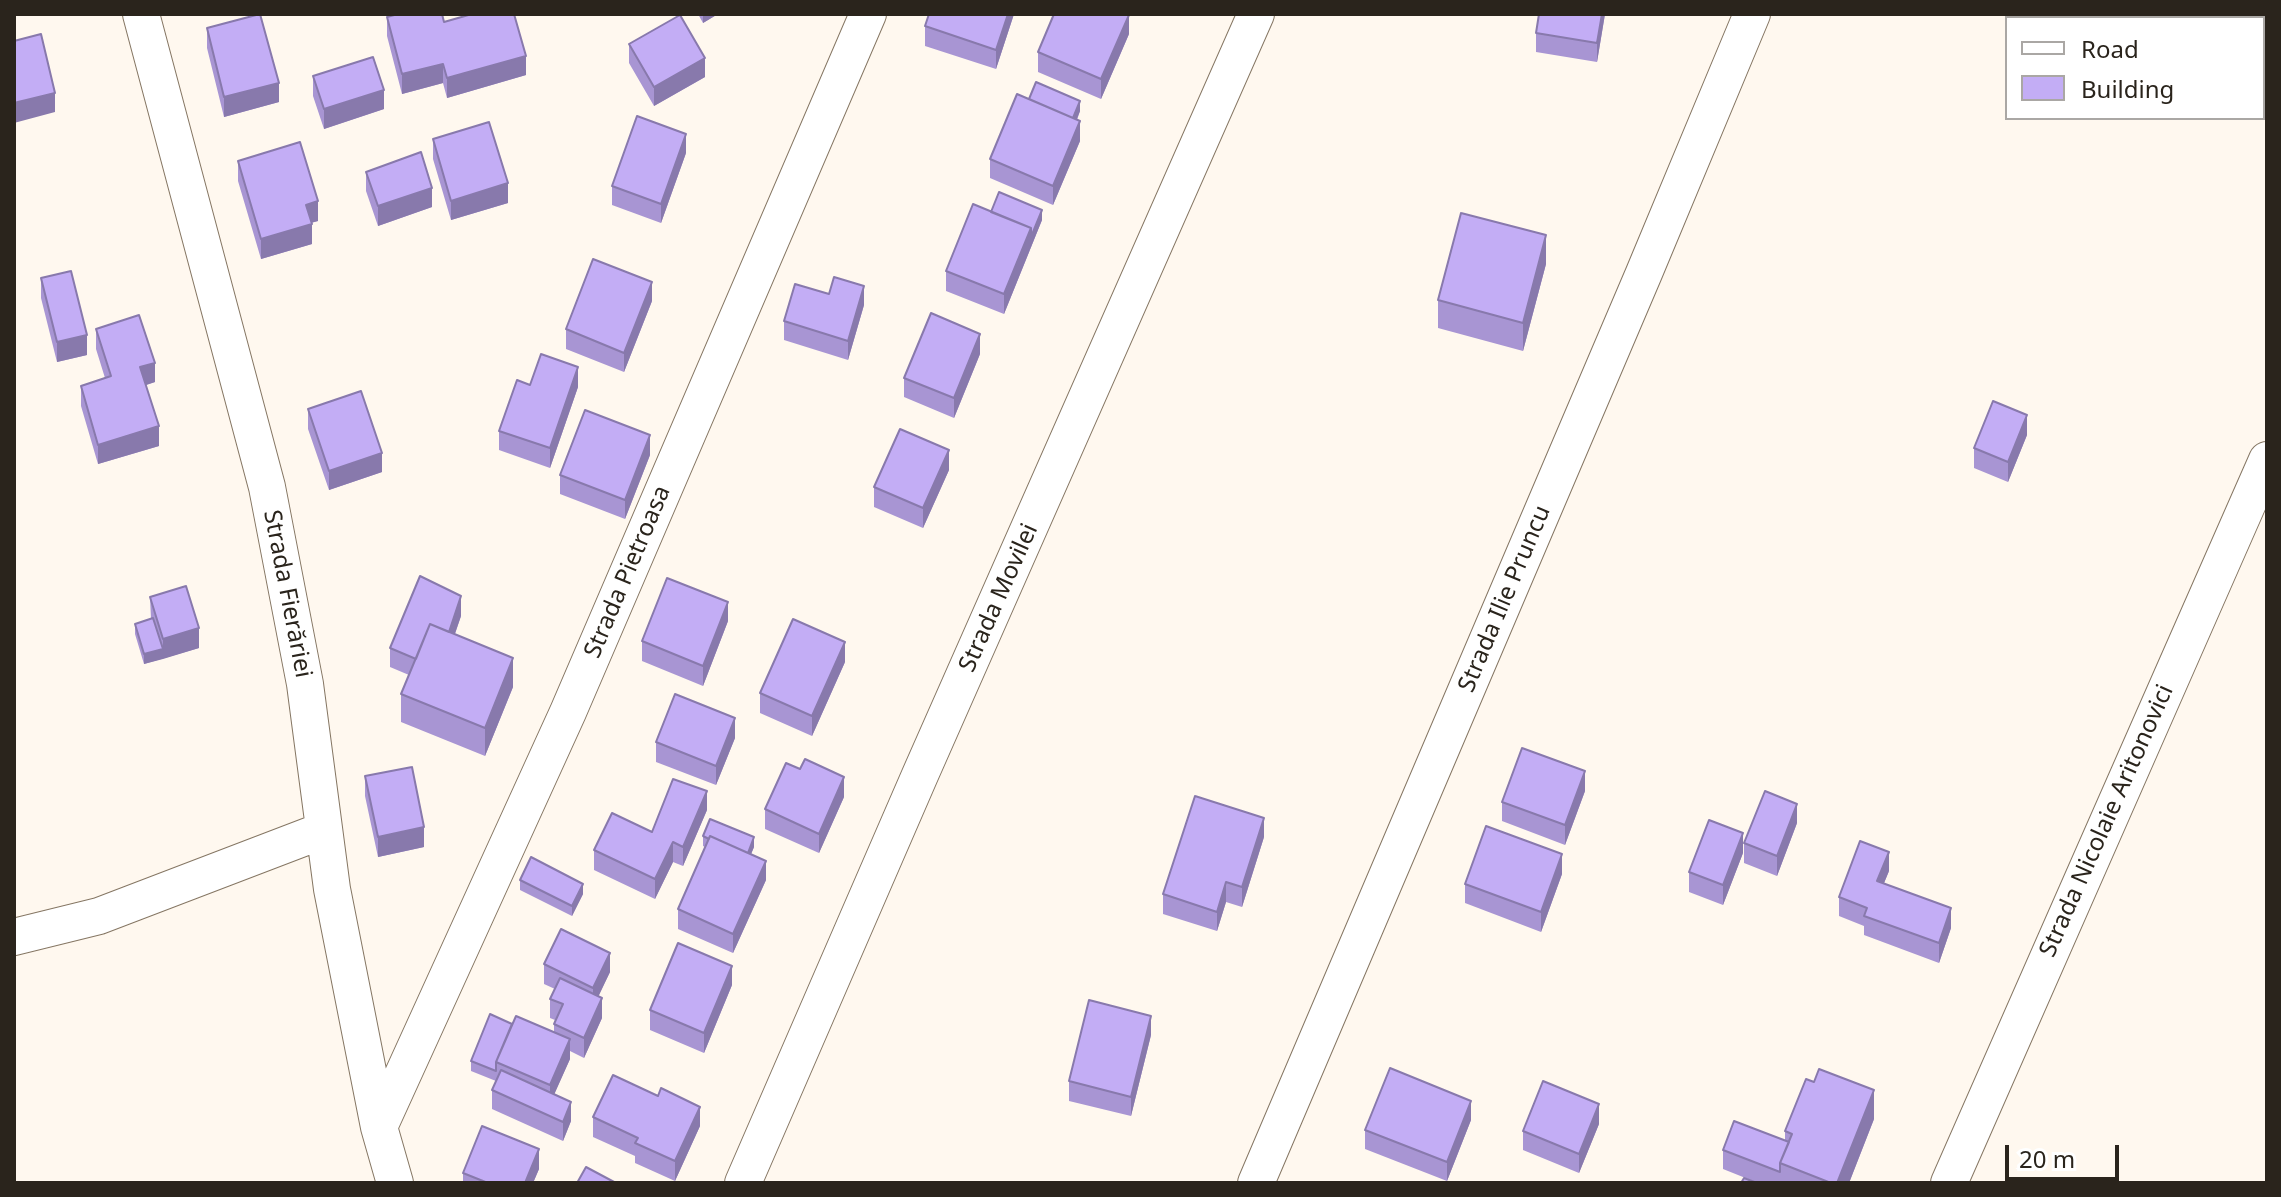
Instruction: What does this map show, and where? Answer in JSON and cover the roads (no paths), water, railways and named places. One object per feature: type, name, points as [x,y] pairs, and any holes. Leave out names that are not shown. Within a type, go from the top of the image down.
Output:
[{"type":"street","name":"Strada Fierăriei","points":[[141,14],[267,487],[305,684],[332,889],[379,1127],[395,1183]]},
{"type":"street","name":"Strada Pietroasa","points":[[379,1127],[568,712],[868,14]]},
{"type":"street","name":"Strada Movilei","points":[[743,1183],[1256,14]]},
{"type":"street","name":"Strada Ilie Pruncu","points":[[1256,1183],[1752,14]]},
{"type":"street","name":"Strada Nicolaie Aritonovici","points":[[1949,1183],[2267,460]]},
{"type":"street","points":[[14,937],[99,916],[324,830]]}]
